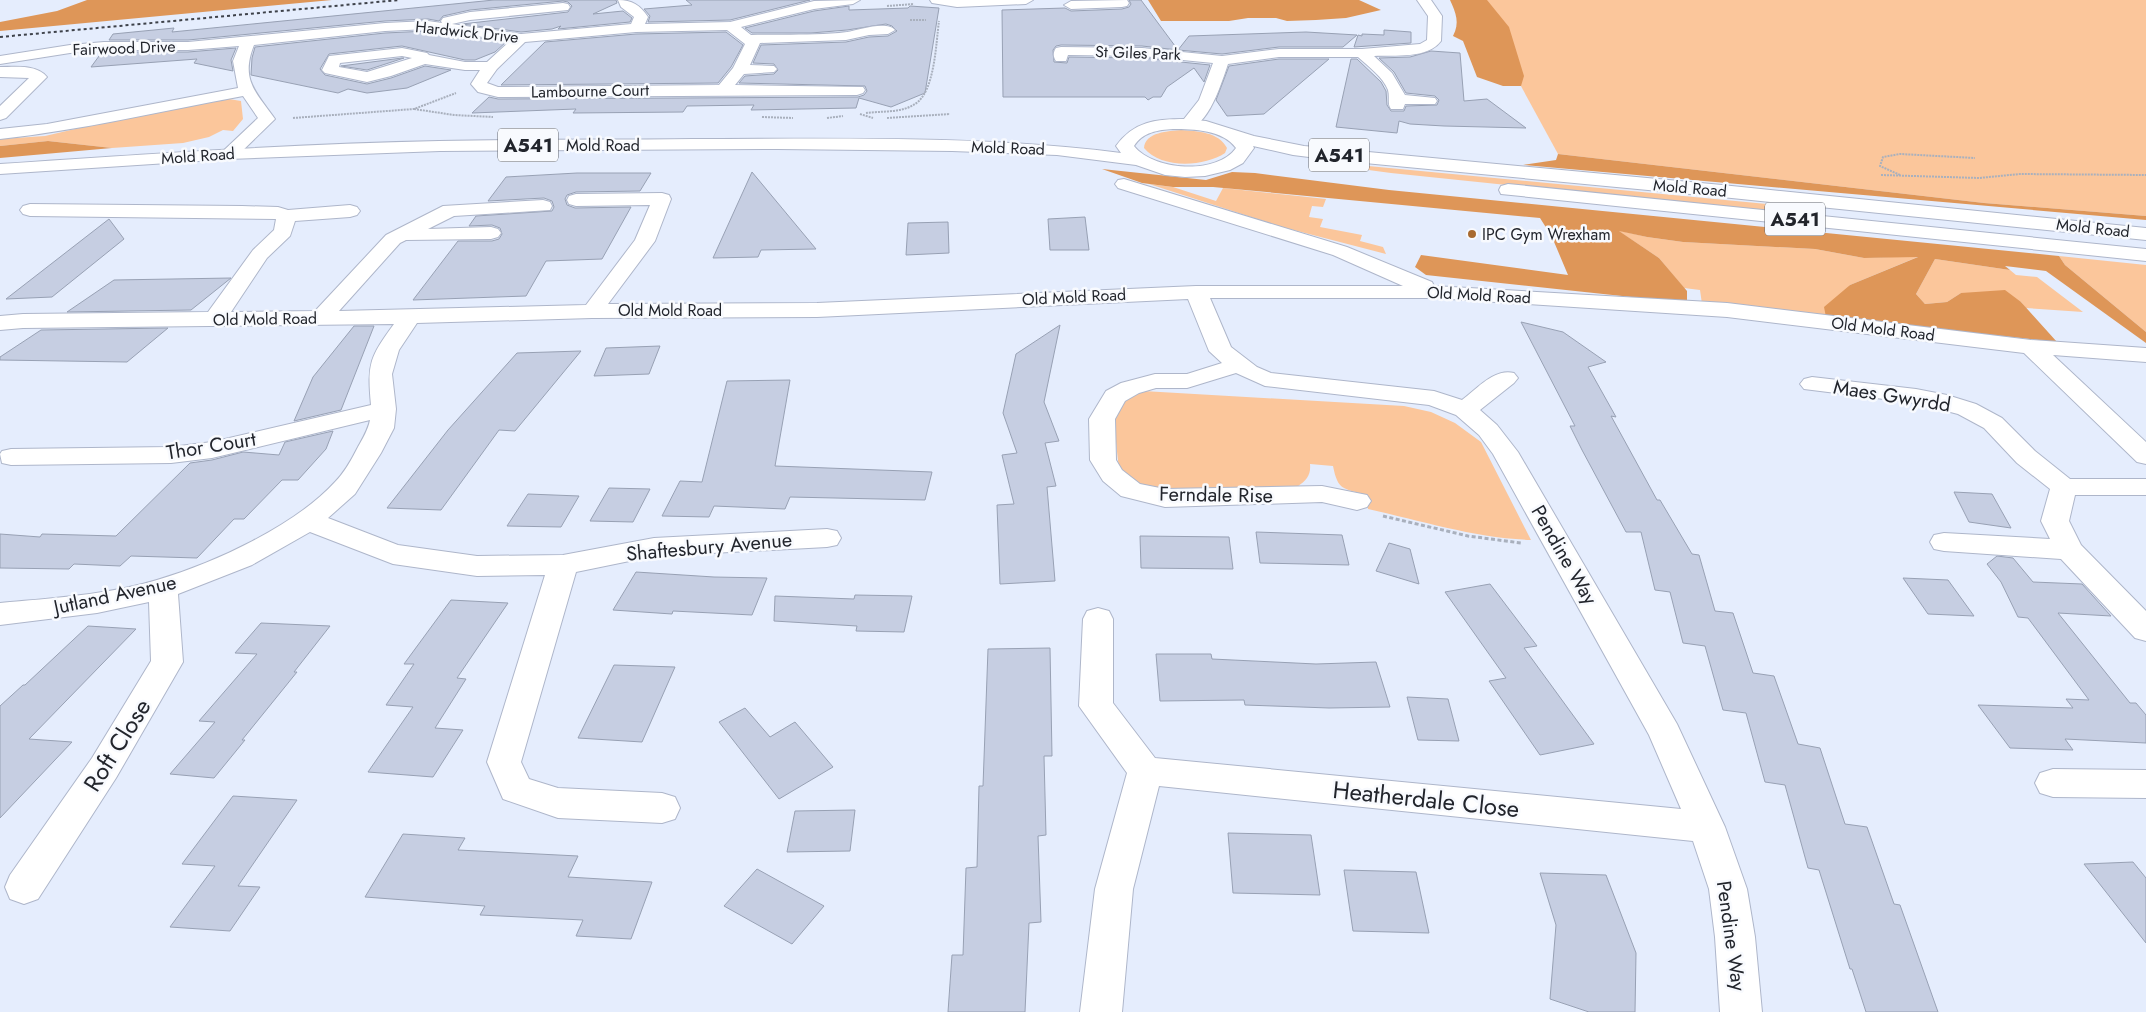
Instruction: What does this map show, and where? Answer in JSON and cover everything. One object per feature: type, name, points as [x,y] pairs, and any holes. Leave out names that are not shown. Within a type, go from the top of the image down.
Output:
[{"type":"street","points":[[625,0],[626,4],[638,12],[641,17],[636,28]]},
{"type":"street","name":"Hardwick Drive","points":[[248,41],[385,26],[432,26],[521,38],[636,28],[702,28],[730,26],[810,2],[853,0]]},
{"type":"street","points":[[937,0],[957,2],[1026,0]]},
{"type":"street","name":"St Giles Park","points":[[1061,58],[1061,51],[1115,50],[1188,55],[1222,60],[1279,52],[1362,53],[1410,50],[1430,45],[1434,41],[1435,16],[1424,0]]},
{"type":"street","points":[[1068,6],[1101,6],[1122,3]]},
{"type":"street","points":[[432,26],[470,16],[563,6]]},
{"type":"street","points":[[724,90],[740,70],[752,43],[730,26]]},
{"type":"street","points":[[747,39],[846,36],[869,31],[888,30]]},
{"type":"street","points":[[479,84],[491,66],[521,38]]},
{"type":"street","points":[[229,154],[267,119],[244,86],[240,61],[248,41]]},
{"type":"street","name":"Fairwood Drive","points":[[0,60],[79,48],[188,46],[248,41]]},
{"type":"street","points":[[424,59],[386,73],[367,76],[330,70],[334,59],[402,52],[422,56],[424,59],[465,66],[491,66]]},
{"type":"street","points":[[1362,53],[1380,70],[1396,90],[1398,102],[1429,101]]},
{"type":"street","points":[[1188,124],[1207,101],[1222,60]]},
{"type":"street","points":[[740,70],[769,70]]},
{"type":"street","points":[[0,72],[29,72],[39,77],[0,115]]},
{"type":"street","name":"Lambourne Court","points":[[479,84],[484,89],[498,92],[857,90]]},
{"type":"street","points":[[0,134],[47,129],[155,106],[248,91]]},
{"type":"street","name":"Mold Road","points":[[1057,150],[1128,138],[1137,132],[1152,127],[1188,124],[1214,128],[1234,136],[1290,149],[1333,155],[1732,192],[2146,234]]},
{"type":"street","points":[[1234,136],[1242,142],[1244,148],[1243,155],[1236,161]]},
{"type":"street","points":[[1128,138],[1125,146],[1128,153],[1137,160]]},
{"type":"street","name":"Mold Road","points":[[0,169],[229,154],[460,146],[778,144],[1057,150],[1137,160],[1168,170],[1188,171],[1224,166],[1236,161]]},
{"type":"street","name":"A541","points":[[1236,161],[1300,163],[1402,179]]},
{"type":"street","points":[[1124,184],[1340,251],[1434,292]]},
{"type":"street","name":"Mold Road","points":[[1493,188],[2146,255]]},
{"type":"street","points":[[576,200],[662,199],[645,241],[592,311]]},
{"type":"street","points":[[321,318],[393,239],[450,210],[542,206]]},
{"type":"street","points":[[30,210],[242,212],[286,216],[350,211]]},
{"type":"street","points":[[215,319],[260,254],[283,232],[286,216]]},
{"type":"street","points":[[401,235],[491,233]]},
{"type":"street","name":"Old Mold Road","points":[[0,323],[23,321],[410,317],[592,311],[817,310],[1196,292],[1434,292],[1727,310],[2031,346],[2146,355]]},
{"type":"street","name":"Pendine Way","points":[[1196,292],[1221,351],[1237,365],[1249,372],[1265,379],[1291,384],[1434,398],[1465,410],[1488,430],[1506,452],[1665,732],[1707,827],[1728,888],[1735,937],[1741,1012]]},
{"type":"street","name":"Jutland Avenue","points":[[0,614],[97,603],[162,589],[242,558],[308,521],[345,488],[368,453],[381,428],[384,409],[380,374],[387,350],[410,317]]},
{"type":"street","points":[[2031,346],[2146,456]]},
{"type":"street","name":"Ferndale Rise","points":[[1237,365],[1194,380],[1155,381],[1130,388],[1115,396],[1102,419],[1103,460],[1112,475],[1131,490],[1165,498],[1322,494],[1357,501]]},
{"type":"street","points":[[1465,410],[1506,378]]},
{"type":"street","name":"Maes Gwyrdd","points":[[1812,384],[1842,381],[1931,399],[1968,409],[1993,423],[2026,457],[2064,487]]},
{"type":"street","name":"Thor Court","points":[[15,462],[172,455],[212,450],[384,409]]},
{"type":"street","points":[[2146,487],[2064,487],[2055,521],[2069,550],[2146,630]]},
{"type":"street","name":"Shaftesbury Avenue","points":[[308,521],[393,554],[477,566],[563,565],[654,547],[827,538]]},
{"type":"street","points":[[1944,542],[2069,550]]},
{"type":"street","points":[[563,565],[504,762],[516,789],[558,803],[662,808]]},
{"type":"street","name":"Roft Close","points":[[24,887],[104,768],[167,662],[162,589]]},
{"type":"street","points":[[1098,620],[1096,706],[1145,771],[1114,889],[1101,1012]]},
{"type":"street","name":"Heatherdale Close","points":[[1145,771],[1707,827]]},
{"type":"street","points":[[2054,783],[2146,784]]},
{"type":"path","points":[[267,119],[414,109],[479,84]]},
{"type":"path","points":[[857,90],[860,114],[875,118]]},
{"type":"path","points":[[883,118],[950,114]]},
{"type":"path","points":[[1903,176],[1880,166],[1883,157],[1900,154],[1975,158]]},
{"type":"path","points":[[1881,175],[1979,178],[2020,174],[2146,175]]},
{"type":"path","points":[[1357,501],[1367,512],[1439,531],[1481,539],[1558,544]]},
{"type":"shaded area","points":[[87,0],[332,0],[0,31],[0,22],[57,11]]},
{"type":"shaded area","points":[[1148,0],[1359,0],[1381,10],[1346,18],[1316,20],[1287,21],[1276,18],[1248,18],[1229,21],[1161,21]]},
{"type":"shaded area","points":[[1450,0],[1487,0],[1509,27],[1524,76],[1521,86],[1503,86],[1477,77],[1463,41],[1453,36],[1456,18]]},
{"type":"shaded area","points":[[1474,0],[2146,0],[2146,216],[1984,203],[1558,154]]},
{"type":"shaded area","points":[[223,98],[241,101],[243,119],[233,131],[223,130],[209,137],[183,143],[112,148],[48,141],[0,146],[0,139],[45,136],[187,103]]},
{"type":"shaded area","points":[[1181,130],[1207,133],[1219,139],[1227,148],[1225,153],[1206,161],[1183,164],[1161,160],[1144,148],[1145,143],[1158,133]]},
{"type":"shaded area","points":[[48,141],[112,148],[0,158],[0,146]]},
{"type":"shaded area","points":[[1558,154],[1984,203],[2146,216],[2146,220],[1523,165],[1556,160]]},
{"type":"shaded area","points":[[1347,164],[1809,208],[1812,217],[1391,173],[1346,167]]},
{"type":"shaded area","points":[[1102,169],[1206,180],[1232,172],[1255,173],[1389,190],[2059,256],[2065,265],[2146,332],[2146,343],[2046,271],[2005,266],[2010,270],[1935,259],[1916,294],[1925,304],[1947,302],[1961,293],[2005,290],[2021,302],[2057,342],[1826,317],[1824,307],[1850,285],[1918,257],[1864,258],[1815,249],[1683,242],[1619,231],[1659,258],[1687,291],[1687,303],[1426,275],[1415,267],[1421,255],[1568,275],[1552,237],[1540,218],[1213,187],[1173,187],[1142,183]]},
{"type":"shaded area","points":[[1149,184],[1173,187],[1216,201],[1223,188],[1326,199],[1323,207],[1312,206],[1309,217],[1323,219],[1320,227],[1362,235],[1360,241],[1383,247],[1386,254],[1282,227]]},
{"type":"shaded area","points":[[1617,230],[1647,237],[1683,242],[1815,249],[1864,258],[1920,256],[1850,285],[1826,317],[1702,304],[1700,290],[1684,288],[1659,258]]},
{"type":"shaded area","points":[[2059,256],[2146,265],[2146,332],[2065,265]]},
{"type":"shaded area","points":[[1935,259],[2010,270],[2016,275],[2037,277],[2083,312],[2026,308],[2021,302],[1961,293],[1947,302],[1925,304],[1916,294]]},
{"type":"shaded area","points":[[1143,391],[1404,406],[1431,412],[1455,423],[1481,442],[1531,540],[1490,536],[1368,509],[1366,495],[1343,487],[1337,480],[1333,466],[1310,464],[1308,477],[1297,487],[1165,490],[1134,483],[1119,470],[1115,419],[1121,403]]},
{"type":"building","points":[[494,0],[616,0],[617,3],[593,14],[623,11],[632,18],[630,22],[558,29],[561,26],[552,29],[521,32],[462,24],[568,12],[572,6],[568,2],[563,1],[470,10],[443,16],[439,21],[428,19],[385,21],[188,40],[109,40],[113,34],[174,28],[172,32]]},
{"type":"building","points":[[686,0],[810,0],[730,20],[648,22],[650,16],[644,9],[692,5]]},
{"type":"building","points":[[1129,0],[1141,0],[1178,50],[1142,46],[1061,45],[1056,46],[1053,50],[1054,62],[1067,63],[1069,57],[1142,58],[1210,65],[1204,82],[1194,68],[1167,87],[1161,97],[1153,97],[1148,100],[1145,97],[1003,97],[1002,10],[1065,8],[1071,11],[1122,9],[1129,7],[1131,4]]},
{"type":"building","points":[[849,6],[849,10],[908,8],[910,6],[939,8],[925,93],[891,107],[859,98],[856,108],[751,110],[754,105],[687,106],[683,112],[573,113],[576,109],[472,113],[489,97],[498,99],[858,97],[864,95],[867,91],[865,86],[739,83],[745,76],[774,74],[778,70],[774,64],[753,63],[761,45],[846,42],[869,37],[888,36],[897,31],[892,26],[886,24],[811,33],[752,33],[745,28],[814,11]]},
{"type":"building","points":[[1384,30],[1411,32],[1411,43],[1354,47],[1358,35],[1384,35]]},
{"type":"building","points":[[428,31],[506,42],[495,52],[475,60],[465,60],[402,46],[329,54],[320,69],[325,75],[367,84],[425,66],[451,70],[407,88],[367,93],[348,89],[338,93],[251,75],[255,47],[385,33]]},
{"type":"building","points":[[726,32],[743,45],[731,67],[718,83],[501,85],[545,42],[636,34]]},
{"type":"building","points":[[1306,32],[1357,35],[1343,47],[1279,47],[1222,54],[1178,50],[1189,36]]},
{"type":"building","points":[[236,48],[231,60],[233,71],[194,63],[197,59],[91,67],[102,52],[188,52]]},
{"type":"building","points":[[1431,51],[1460,53],[1464,101],[1487,99],[1526,128],[1444,126],[1410,124],[1399,121],[1397,133],[1336,127],[1351,59],[1357,59],[1381,82],[1386,91],[1387,105],[1391,111],[1404,111],[1406,106],[1437,105],[1439,100],[1435,96],[1406,93],[1394,72],[1379,58],[1410,57]]},
{"type":"building","points":[[404,58],[367,70],[341,66]]},
{"type":"building","points":[[1279,59],[1329,59],[1264,114],[1227,116],[1216,100],[1229,66]]},
{"type":"building","points":[[752,172],[816,249],[761,250],[758,257],[713,258]]},
{"type":"building","points":[[577,173],[651,173],[640,191],[576,192],[567,195],[565,199],[567,205],[575,208],[631,207],[602,259],[546,261],[526,296],[413,300],[458,241],[492,241],[499,239],[502,234],[500,228],[492,225],[469,226],[476,216],[552,211],[554,207],[552,201],[544,198],[488,201],[506,177]]},
{"type":"building","points":[[1085,217],[1089,250],[1050,250],[1048,219]]},
{"type":"building","points":[[109,219],[124,239],[52,297],[6,299]]},
{"type":"building","points":[[948,222],[949,253],[906,255],[908,223]]},
{"type":"building","points":[[231,278],[191,310],[67,312],[114,280]]},
{"type":"building","points":[[1521,322],[1563,332],[1606,362],[1588,367],[1616,417],[1611,416],[1657,500],[1660,500],[1692,554],[1699,555],[1715,611],[1733,613],[1753,673],[1774,676],[1798,744],[1820,748],[1845,824],[1867,827],[1894,904],[1900,905],[1938,1012],[1866,1012],[1852,969],[1850,969],[1819,870],[1808,868],[1785,785],[1765,782],[1746,713],[1723,710],[1705,646],[1683,643],[1670,592],[1655,590],[1641,532],[1626,532],[1570,426],[1575,426]]},
{"type":"building","points":[[1060,325],[1044,402],[1059,441],[1045,443],[1056,486],[1047,487],[1055,581],[1000,584],[997,505],[1014,504],[1002,455],[1017,453],[1003,413],[1016,354]]},
{"type":"building","points":[[354,326],[374,326],[341,410],[294,421],[313,377]]},
{"type":"building","points":[[168,328],[127,362],[0,360],[0,357],[41,330]]},
{"type":"building","points":[[660,346],[649,374],[594,376],[606,348]]},
{"type":"building","points":[[581,351],[515,431],[499,430],[441,510],[387,508],[448,430],[517,353]]},
{"type":"building","points":[[790,380],[775,466],[932,472],[925,500],[790,497],[785,509],[714,506],[709,517],[662,516],[680,481],[702,482],[727,381]]},
{"type":"building","points":[[333,431],[326,449],[298,480],[282,480],[244,519],[234,519],[197,558],[131,556],[120,566],[74,564],[69,569],[0,568],[0,534],[40,537],[42,534],[116,536],[190,463],[212,460],[243,452],[279,455],[285,442]]},
{"type":"building","points":[[609,488],[650,489],[633,522],[590,521]]},
{"type":"building","points":[[1954,492],[1992,494],[2011,528],[1969,522]]},
{"type":"building","points":[[528,494],[579,496],[561,527],[507,526]]},
{"type":"building","points":[[1256,532],[1342,535],[1349,565],[1260,563]]},
{"type":"building","points":[[1140,536],[1229,537],[1233,569],[1141,568]]},
{"type":"building","points":[[1389,543],[1410,549],[1419,584],[1376,571]]},
{"type":"building","points":[[1997,556],[2013,558],[2033,582],[2082,584],[2111,616],[2058,613],[2130,703],[2136,703],[2146,715],[2146,743],[2065,739],[2073,750],[2010,748],[1978,705],[2073,708],[2066,699],[2089,700],[2028,618],[2018,617],[2001,582],[1987,564]]},
{"type":"building","points":[[636,572],[767,578],[752,615],[673,611],[672,614],[613,610]]},
{"type":"building","points":[[1903,578],[1948,580],[1974,616],[1928,614]]},
{"type":"building","points":[[1490,584],[1537,646],[1524,648],[1594,744],[1540,755],[1489,681],[1506,678],[1445,592]]},
{"type":"building","points":[[855,595],[912,596],[904,632],[856,631],[857,626],[774,621],[775,596],[854,599]]},
{"type":"building","points":[[451,600],[508,603],[457,678],[466,679],[435,728],[463,730],[433,777],[368,772],[413,707],[386,705],[414,664],[404,664]]},
{"type":"building","points":[[261,623],[330,626],[294,672],[297,672],[214,778],[170,774],[215,722],[199,721],[257,654],[235,653]]},
{"type":"building","points":[[88,626],[136,629],[29,739],[72,742],[0,818],[0,706]]},
{"type":"building","points":[[1050,648],[1052,756],[1044,756],[1046,835],[1038,836],[1041,922],[1029,923],[1025,1012],[948,1012],[952,955],[963,955],[966,868],[977,867],[979,786],[983,786],[988,649]]},
{"type":"building","points":[[1156,654],[1211,654],[1212,659],[1316,664],[1376,662],[1390,707],[1329,708],[1245,705],[1244,700],[1160,701]]},
{"type":"building","points":[[614,665],[675,667],[642,742],[578,738]]},
{"type":"building","points":[[1407,697],[1448,699],[1459,741],[1418,740]]},
{"type":"building","points":[[745,708],[770,737],[795,722],[833,767],[779,799],[719,722]]},
{"type":"building","points":[[233,796],[297,800],[238,886],[260,887],[230,931],[170,927],[215,866],[182,864]]},
{"type":"building","points":[[855,810],[850,851],[787,852],[795,811]]},
{"type":"building","points":[[1228,833],[1311,835],[1320,895],[1233,893]]},
{"type":"building","points":[[403,834],[465,838],[458,850],[578,856],[568,877],[652,882],[631,939],[576,936],[583,920],[480,915],[485,906],[365,897]]},
{"type":"building","points":[[2133,862],[2146,878],[2146,943],[2084,864]]},
{"type":"building","points":[[757,869],[824,906],[792,944],[724,906]]},
{"type":"building","points":[[1344,870],[1416,872],[1429,933],[1353,931]]},
{"type":"building","points":[[1540,873],[1606,875],[1636,953],[1635,1012],[1589,1012],[1550,999],[1556,925]]},
{"type":"railway","points":[[0,37],[399,0]]},
{"type":"place","name":"IPC Gym Wrexham","points":[[1472,234]]}]
